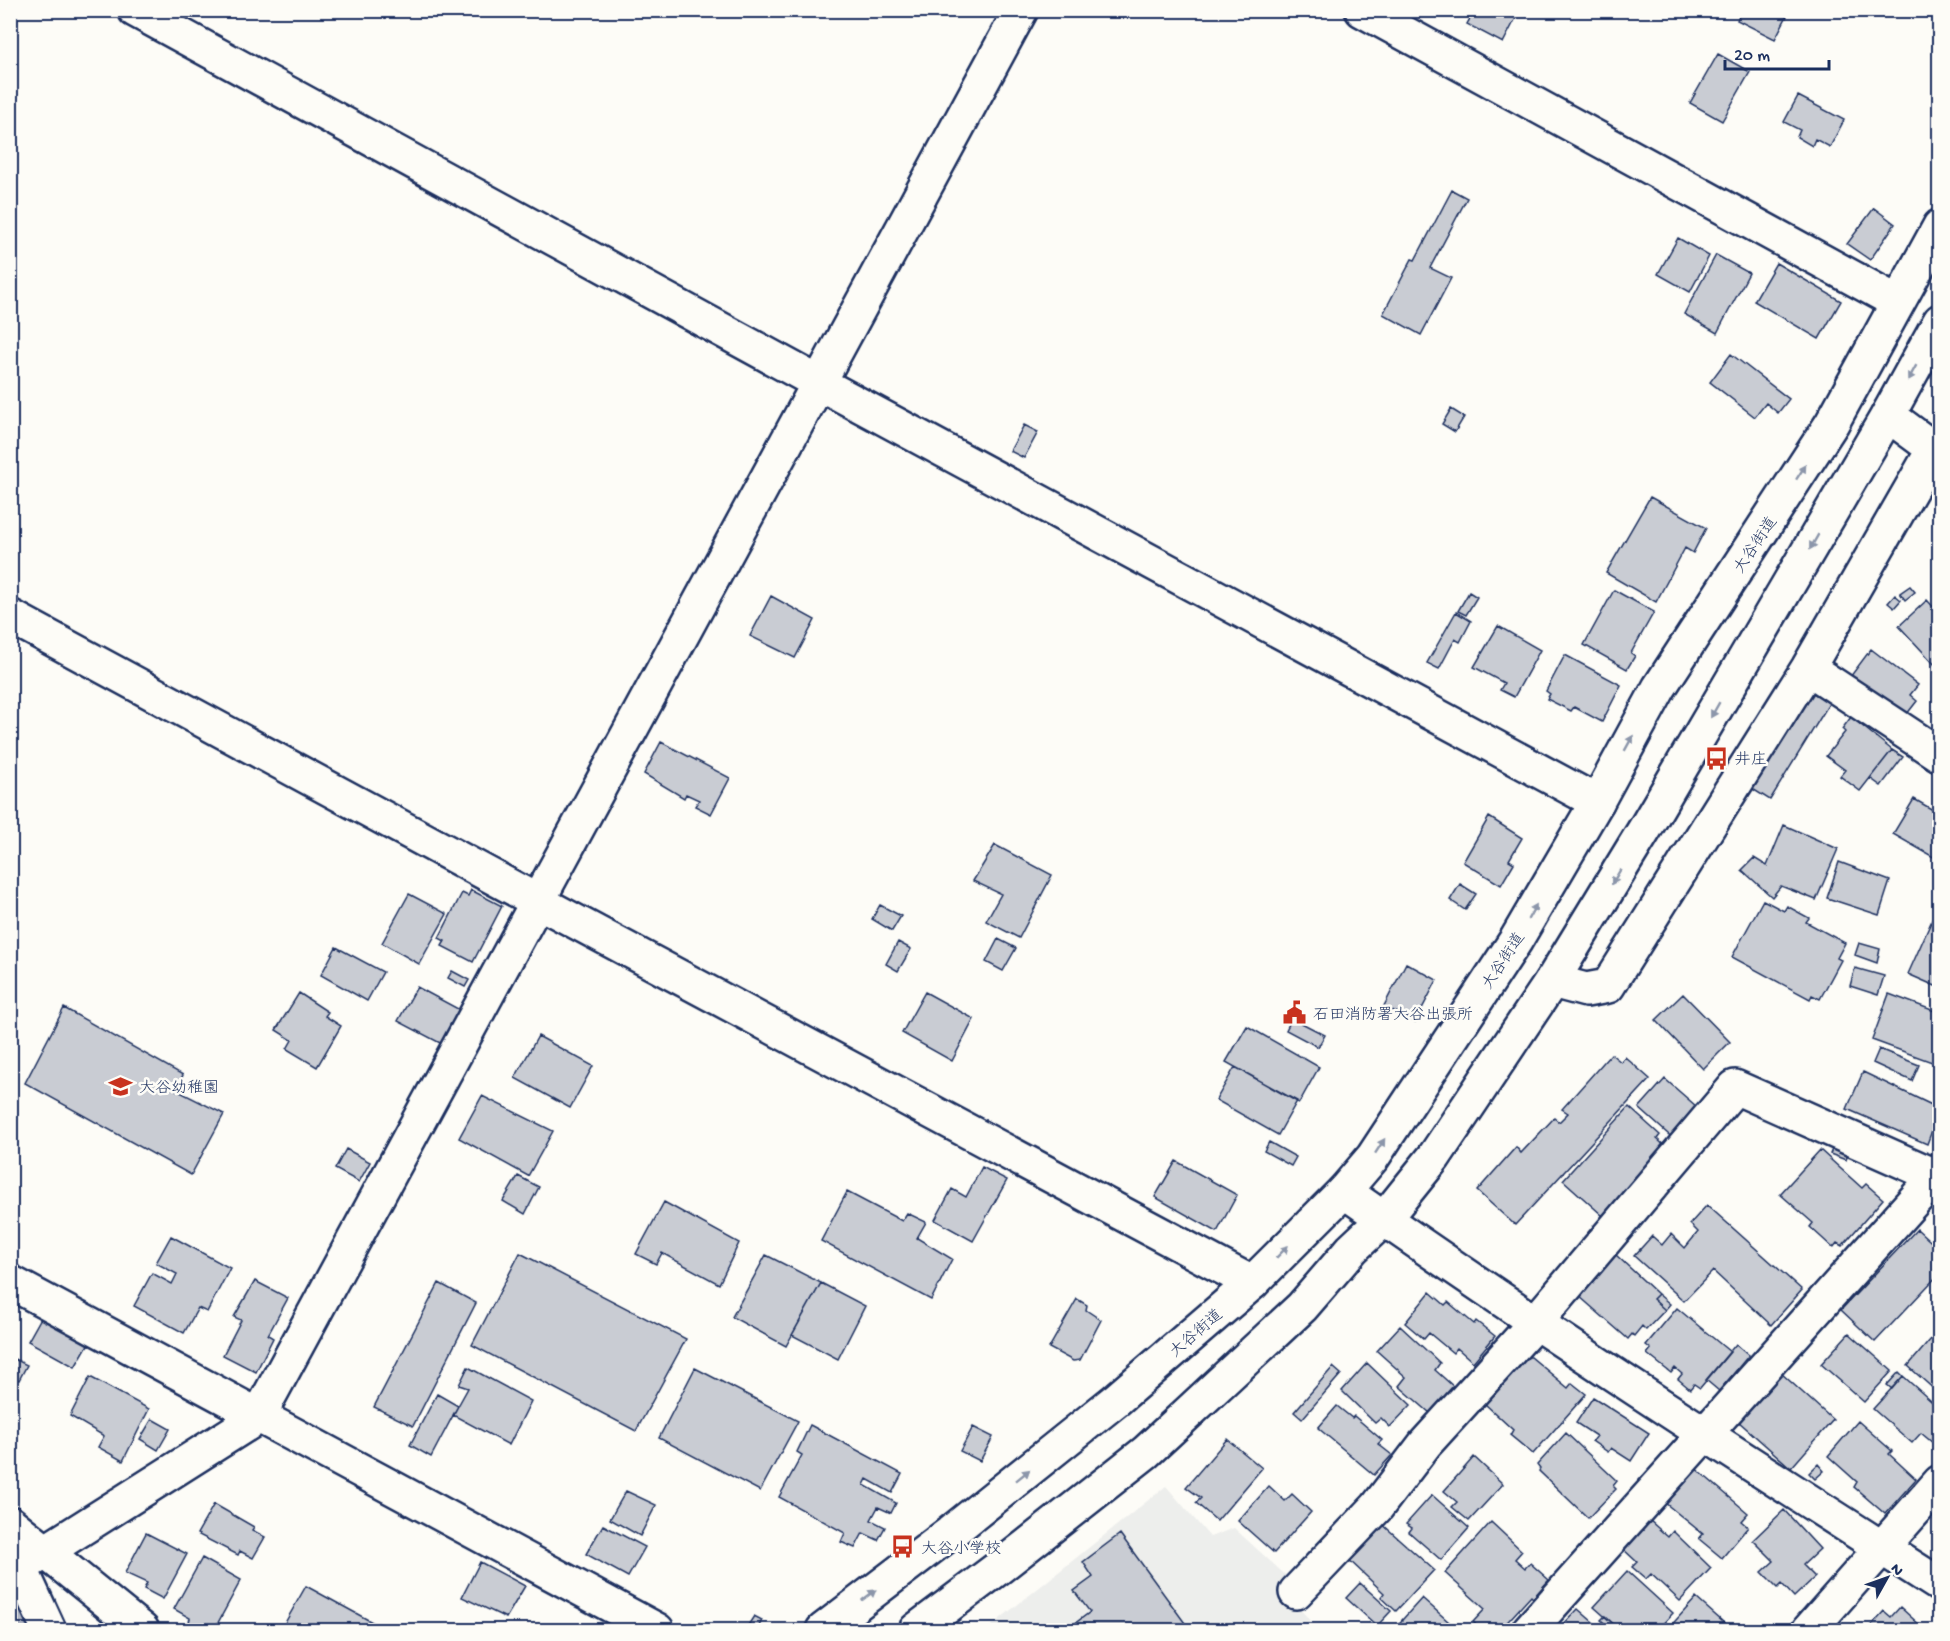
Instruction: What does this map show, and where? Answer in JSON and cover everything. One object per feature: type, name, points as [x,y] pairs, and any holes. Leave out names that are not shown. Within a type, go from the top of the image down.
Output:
[{"type":"street","points":[[135,10],[819,383],[1597,802]]},
{"type":"street","points":[[25,1564],[258,1417],[1021,10]]},
{"type":"street","points":[[1362,10],[1897,302]]},
{"type":"street","name":"大谷街道","points":[[823,1630],[950,1533],[1116,1400],[1252,1283],[1344,1191],[1373,1157],[1516,940],[1597,802],[1659,688],[1832,423],[1939,229]]},
{"type":"street","points":[[916,1630],[1146,1452],[1302,1307],[1352,1249],[1384,1219],[1434,1157],[1552,981],[1653,816],[1888,415],[1940,321]]},
{"type":"street","points":[[1552,981],[1586,990],[1608,986],[1808,668],[1934,448],[1888,415]]},
{"type":"street","points":[[10,616],[1252,1283]]},
{"type":"street","points":[[1808,668],[1935,743]]},
{"type":"street","points":[[1296,1592],[1377,1507],[1425,1444],[1535,1323],[1735,1087],[1939,1174],[1529,1630]]},
{"type":"street","points":[[1344,1191],[1535,1323],[1940,1585]]},
{"type":"street","points":[[10,1282],[657,1630]]},
{"type":"street","points":[[1809,1630],[1940,1482]]},
{"type":"street","points":[[10,1523],[49,1630]]},
{"type":"street","points":[[25,1564],[142,1630]]},
{"type":"shaded area","points":[[1166,1486],[1210,1537],[1234,1528],[1293,1582],[1288,1596],[1319,1630],[986,1630]]},
{"type":"building","points":[[1475,10],[1520,10],[1503,43],[1467,24]]},
{"type":"building","points":[[1742,10],[1790,10],[1775,39],[1737,20]]},
{"type":"building","points":[[1718,54],[1750,72],[1722,121],[1690,103]]},
{"type":"building","points":[[1798,96],[1844,120],[1830,147],[1815,139],[1812,146],[1797,137],[1800,130],[1784,122]]},
{"type":"building","points":[[1452,190],[1467,198],[1430,268],[1451,278],[1421,335],[1383,314]]},
{"type":"building","points":[[1874,208],[1895,224],[1870,260],[1847,244]]},
{"type":"building","points":[[1678,238],[1709,256],[1690,292],[1658,274]]},
{"type":"building","points":[[1716,255],[1749,273],[1717,333],[1684,314]]},
{"type":"building","points":[[1776,263],[1841,301],[1819,339],[1754,301]]},
{"type":"building","points":[[1731,354],[1789,399],[1778,413],[1766,403],[1755,417],[1710,382]]},
{"type":"building","points":[[1451,409],[1464,417],[1455,432],[1442,424]]},
{"type":"building","points":[[1024,425],[1038,432],[1024,458],[1010,451]]},
{"type":"building","points":[[1650,497],[1706,528],[1693,553],[1685,548],[1656,602],[1606,573]]},
{"type":"building","points":[[1910,586],[1915,592],[1905,600],[1900,593]]},
{"type":"building","points":[[1614,590],[1654,612],[1631,653],[1635,656],[1627,669],[1584,645]]},
{"type":"building","points":[[1469,592],[1477,597],[1466,615],[1458,611]]},
{"type":"building","points":[[1895,595],[1901,600],[1894,608],[1888,603]]},
{"type":"building","points":[[771,596],[815,620],[795,658],[750,636]]},
{"type":"building","points":[[1927,600],[1940,614],[1940,663],[1936,666],[1899,626]]},
{"type":"building","points":[[1456,612],[1471,621],[1460,642],[1455,639],[1439,669],[1427,663]]},
{"type":"building","points":[[1498,626],[1540,650],[1514,697],[1500,690],[1504,683],[1474,667]]},
{"type":"building","points":[[1871,649],[1918,685],[1910,695],[1917,701],[1903,719],[1850,677]]},
{"type":"building","points":[[1565,655],[1621,685],[1602,722],[1574,707],[1571,711],[1547,699],[1550,694],[1546,691]]},
{"type":"building","points":[[1809,691],[1830,702],[1770,800],[1751,788]]},
{"type":"building","points":[[1851,717],[1892,750],[1860,791],[1840,776],[1845,770],[1826,756],[1845,732],[1842,729]]},
{"type":"building","points":[[661,742],[730,778],[711,814],[695,806],[699,800],[686,794],[684,798],[644,774]]},
{"type":"building","points":[[1892,750],[1903,757],[1881,786],[1870,778]]},
{"type":"building","points":[[1914,799],[1940,814],[1940,867],[1934,864],[1937,859],[1893,834]]},
{"type":"building","points":[[1489,817],[1522,838],[1509,860],[1514,863],[1501,885],[1463,862]]},
{"type":"building","points":[[1784,825],[1838,849],[1816,900],[1781,886],[1772,897],[1742,870],[1754,858],[1767,866]]},
{"type":"building","points":[[995,845],[1052,875],[1019,938],[986,921],[1001,894],[973,881]]},
{"type":"building","points":[[1839,862],[1890,881],[1879,915],[1827,898]]},
{"type":"building","points":[[1460,884],[1476,894],[1465,910],[1450,900]]},
{"type":"building","points":[[471,890],[502,906],[473,962],[442,946],[445,941],[439,938],[462,893],[468,896]]},
{"type":"building","points":[[409,894],[447,914],[419,964],[382,943]]},
{"type":"building","points":[[1763,900],[1784,911],[1787,906],[1809,918],[1806,922],[1845,943],[1837,958],[1841,960],[1820,999],[1812,995],[1810,999],[1732,957]]},
{"type":"building","points":[[1940,902],[1940,988],[1908,974]]},
{"type":"building","points":[[880,905],[901,916],[892,931],[872,919]]},
{"type":"building","points":[[998,939],[1016,948],[1003,971],[986,962]]},
{"type":"building","points":[[898,942],[911,949],[898,971],[886,964]]},
{"type":"building","points":[[1859,943],[1880,949],[1877,963],[1855,955]]},
{"type":"building","points":[[336,947],[383,972],[367,1001],[321,975]]},
{"type":"building","points":[[1406,963],[1437,980],[1415,1022],[1384,1006]]},
{"type":"building","points":[[1855,968],[1884,976],[1878,995],[1850,986]]},
{"type":"building","points":[[452,971],[469,980],[465,987],[448,978]]},
{"type":"building","points":[[417,987],[460,1010],[442,1044],[398,1021]]},
{"type":"building","points":[[925,992],[974,1019],[952,1061],[902,1033]]},
{"type":"building","points":[[299,993],[328,1012],[325,1016],[341,1026],[317,1067],[287,1049],[292,1040],[276,1030]]},
{"type":"building","points":[[1683,994],[1730,1042],[1703,1069],[1656,1020]]},
{"type":"building","points":[[1889,994],[1940,1013],[1940,1065],[1872,1040]]},
{"type":"building","points":[[64,1008],[183,1075],[176,1090],[224,1114],[191,1175],[25,1083]]},
{"type":"building","points":[[1292,1018],[1325,1035],[1318,1047],[1286,1030]]},
{"type":"building","points":[[1247,1026],[1319,1067],[1299,1103],[1226,1062]]},
{"type":"building","points":[[538,1036],[593,1066],[570,1108],[515,1078]]},
{"type":"building","points":[[1879,1049],[1919,1065],[1912,1081],[1873,1063]]},
{"type":"building","points":[[1611,1054],[1621,1062],[1625,1057],[1650,1079],[1515,1225],[1477,1191],[1516,1147],[1521,1153],[1554,1118],[1559,1122],[1568,1113],[1562,1109]]},
{"type":"building","points":[[1235,1067],[1297,1101],[1278,1135],[1216,1100]]},
{"type":"building","points":[[1863,1072],[1940,1109],[1927,1144],[1847,1109]]},
{"type":"building","points":[[1665,1079],[1704,1113],[1678,1143],[1639,1108]]},
{"type":"building","points":[[482,1096],[553,1131],[528,1176],[459,1138]]},
{"type":"building","points":[[1629,1107],[1660,1135],[1657,1139],[1666,1147],[1603,1216],[1563,1180]]},
{"type":"building","points":[[1269,1142],[1296,1157],[1291,1166],[1264,1151]]},
{"type":"building","points":[[1833,1147],[1848,1154],[1846,1160],[1830,1154]]},
{"type":"building","points":[[346,1149],[370,1162],[359,1182],[335,1169]]},
{"type":"building","points":[[1820,1150],[1862,1188],[1866,1184],[1883,1199],[1842,1246],[1837,1243],[1833,1248],[1810,1227],[1813,1223],[1780,1194]]},
{"type":"building","points":[[1176,1161],[1237,1195],[1217,1232],[1155,1197]]},
{"type":"building","points":[[982,1167],[1007,1180],[973,1241],[935,1220],[952,1189],[966,1197]]},
{"type":"building","points":[[518,1176],[539,1187],[525,1214],[503,1201]]},
{"type":"building","points":[[847,1192],[902,1221],[907,1213],[926,1222],[917,1238],[952,1259],[931,1300],[821,1241]]},
{"type":"building","points":[[664,1202],[739,1243],[719,1284],[662,1253],[656,1264],[636,1254]]},
{"type":"building","points":[[1707,1205],[1802,1290],[1771,1325],[1713,1271],[1684,1301],[1634,1256],[1652,1236],[1662,1245],[1671,1234],[1685,1248],[1698,1232],[1690,1224]]},
{"type":"building","points":[[1917,1229],[1940,1250],[1940,1273],[1875,1342],[1841,1310]]},
{"type":"building","points":[[171,1236],[230,1268],[207,1312],[198,1308],[184,1333],[134,1306],[152,1273],[172,1284],[177,1274],[156,1263]]},
{"type":"building","points":[[520,1253],[686,1339],[636,1431],[472,1345]]},
{"type":"building","points":[[766,1255],[821,1283],[786,1346],[732,1317]]},
{"type":"building","points":[[1616,1255],[1658,1294],[1653,1299],[1665,1310],[1646,1330],[1642,1326],[1634,1336],[1632,1334],[1628,1339],[1579,1296]]},
{"type":"building","points":[[255,1281],[288,1298],[268,1335],[273,1338],[256,1372],[223,1355],[241,1320],[234,1317]]},
{"type":"building","points":[[439,1283],[476,1303],[413,1426],[374,1407]]},
{"type":"building","points":[[821,1283],[865,1306],[838,1359],[792,1335]]},
{"type":"building","points":[[1430,1292],[1445,1305],[1448,1302],[1474,1324],[1476,1321],[1495,1336],[1473,1362],[1457,1348],[1453,1353],[1429,1333],[1424,1339],[1405,1323]]},
{"type":"building","points":[[1658,1294],[1670,1304],[1665,1310],[1653,1299]]},
{"type":"building","points":[[1077,1299],[1087,1305],[1086,1310],[1101,1320],[1080,1360],[1073,1361],[1049,1348]]},
{"type":"building","points":[[1677,1308],[1730,1352],[1700,1388],[1694,1384],[1690,1389],[1678,1379],[1682,1374],[1675,1368],[1671,1373],[1647,1354],[1651,1349],[1646,1345]]},
{"type":"building","points":[[42,1316],[89,1343],[75,1367],[28,1341]]},
{"type":"building","points":[[1400,1326],[1440,1363],[1435,1370],[1454,1387],[1430,1413],[1399,1386],[1406,1377],[1377,1351]]},
{"type":"building","points":[[1849,1333],[1892,1371],[1864,1402],[1821,1364]]},
{"type":"building","points":[[1931,1339],[1940,1346],[1940,1400],[1934,1395],[1937,1392],[1908,1366]]},
{"type":"building","points":[[1736,1344],[1749,1355],[1719,1391],[1706,1380]]},
{"type":"building","points":[[10,1357],[27,1365],[19,1380],[10,1376]]},
{"type":"building","points":[[1520,1357],[1531,1357],[1568,1388],[1572,1383],[1586,1394],[1533,1454],[1510,1435],[1513,1430],[1485,1404],[1507,1380],[1502,1376]]},
{"type":"building","points":[[1367,1363],[1411,1405],[1390,1427],[1381,1418],[1375,1423],[1342,1391]]},
{"type":"building","points":[[468,1367],[531,1401],[509,1445],[453,1415],[468,1388],[459,1385]]},
{"type":"building","points":[[1333,1367],[1341,1374],[1302,1419],[1294,1412]]},
{"type":"building","points":[[695,1368],[798,1421],[760,1491],[659,1438]]},
{"type":"building","points":[[1899,1372],[1903,1376],[1892,1389],[1887,1385]]},
{"type":"building","points":[[1781,1373],[1833,1420],[1791,1468],[1738,1421]]},
{"type":"building","points":[[1903,1376],[1940,1409],[1940,1449],[1921,1433],[1912,1443],[1873,1409]]},
{"type":"building","points":[[90,1377],[149,1409],[123,1461],[98,1447],[104,1436],[70,1416]]},
{"type":"building","points":[[437,1394],[458,1406],[431,1457],[410,1445]]},
{"type":"building","points":[[1593,1397],[1649,1433],[1631,1461],[1611,1448],[1608,1452],[1592,1441],[1596,1436],[1576,1423]]},
{"type":"building","points":[[1337,1406],[1352,1418],[1354,1416],[1382,1440],[1378,1444],[1392,1455],[1374,1475],[1318,1428]]},
{"type":"building","points":[[152,1419],[170,1429],[158,1450],[140,1439]]},
{"type":"building","points":[[1858,1421],[1892,1451],[1889,1454],[1916,1479],[1885,1514],[1854,1487],[1857,1482],[1828,1456]]},
{"type":"building","points":[[810,1425],[902,1474],[892,1493],[867,1479],[864,1485],[896,1503],[891,1513],[878,1507],[871,1520],[885,1527],[878,1540],[863,1533],[855,1548],[841,1542],[845,1533],[779,1497],[802,1455],[797,1452]]},
{"type":"building","points":[[973,1427],[993,1437],[980,1461],[960,1451]]},
{"type":"building","points":[[1566,1433],[1617,1481],[1613,1486],[1616,1489],[1588,1518],[1539,1471],[1537,1465]]},
{"type":"building","points":[[1227,1439],[1262,1468],[1217,1521],[1196,1503],[1201,1498],[1186,1487]]},
{"type":"building","points":[[1474,1457],[1503,1484],[1469,1521],[1452,1507],[1457,1502],[1444,1491]]},
{"type":"building","points":[[1818,1464],[1824,1471],[1815,1479],[1809,1473]]},
{"type":"building","points":[[1694,1467],[1748,1513],[1741,1521],[1748,1527],[1722,1558],[1699,1539],[1703,1534],[1665,1503]]},
{"type":"building","points":[[1269,1486],[1285,1501],[1292,1494],[1311,1512],[1274,1553],[1238,1521]]},
{"type":"building","points":[[626,1491],[656,1505],[640,1536],[610,1519]]},
{"type":"building","points":[[1432,1495],[1469,1528],[1441,1560],[1409,1532],[1412,1528],[1406,1524]]},
{"type":"building","points":[[214,1504],[254,1527],[252,1530],[265,1537],[253,1558],[240,1551],[238,1555],[197,1534]]},
{"type":"building","points":[[1784,1510],[1820,1549],[1803,1565],[1815,1577],[1794,1597],[1782,1584],[1778,1588],[1762,1572],[1774,1561],[1753,1540]]},
{"type":"building","points":[[1649,1520],[1668,1537],[1673,1531],[1711,1568],[1680,1601],[1651,1574],[1646,1579],[1632,1567],[1637,1562],[1622,1548]]},
{"type":"building","points":[[1491,1522],[1522,1551],[1515,1559],[1525,1568],[1530,1563],[1549,1580],[1500,1630],[1482,1630],[1473,1622],[1485,1609],[1445,1573]]},
{"type":"building","points":[[1381,1523],[1434,1570],[1396,1611],[1381,1597],[1384,1593],[1348,1559]]},
{"type":"building","points":[[603,1525],[645,1547],[628,1577],[586,1554]]},
{"type":"building","points":[[146,1533],[187,1554],[163,1599],[144,1589],[147,1583],[125,1573]]},
{"type":"building","points":[[1120,1534],[1190,1630],[1066,1630],[1090,1612],[1074,1591],[1093,1577],[1083,1562]]},
{"type":"building","points":[[202,1558],[241,1580],[214,1630],[204,1630],[189,1622],[190,1618],[174,1609]]},
{"type":"building","points":[[480,1562],[525,1586],[506,1618],[462,1597]]},
{"type":"building","points":[[1627,1571],[1673,1613],[1657,1630],[1620,1630],[1594,1607]]},
{"type":"building","points":[[1360,1583],[1391,1611],[1377,1626],[1346,1598]]},
{"type":"building","points":[[306,1586],[383,1628],[381,1630],[281,1630]]},
{"type":"building","points":[[1422,1598],[1458,1630],[1393,1630]]},
{"type":"building","points":[[1696,1598],[1732,1630],[1667,1630]]},
{"type":"building","points":[[1900,1607],[1922,1627],[1919,1630],[1867,1630],[1884,1611],[1891,1617]]},
{"type":"building","points":[[1578,1609],[1602,1630],[1558,1630]]},
{"type":"building","points":[[754,1616],[762,1620],[757,1630],[745,1630]]},
{"type":"building","points":[[1605,1616],[1620,1630],[1612,1630],[1601,1620]]},
{"type":"waterway","points":[[10,1610],[23,1630]]},
{"type":"place","name":"井庄","points":[[1717,758]]},
{"type":"place","name":"石田消防署大谷出張所","points":[[1295,1013]]},
{"type":"place","name":"大谷幼稚園","points":[[121,1086]]},
{"type":"place","name":"大谷小学校","points":[[903,1547]]}]
